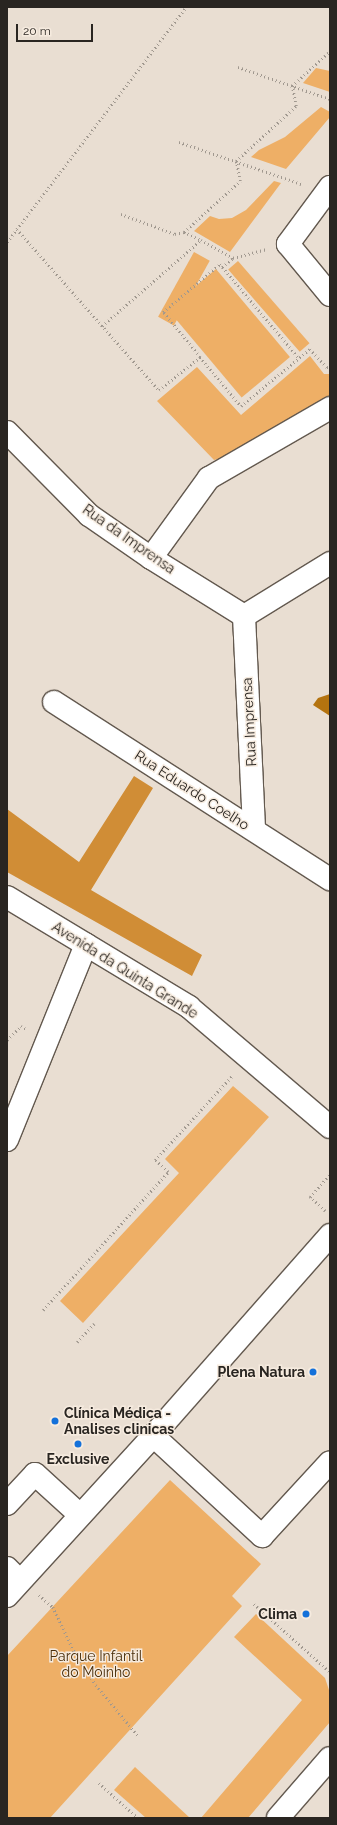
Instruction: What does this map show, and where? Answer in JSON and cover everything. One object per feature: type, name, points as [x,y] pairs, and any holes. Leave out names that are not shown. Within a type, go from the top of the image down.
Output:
[{"type":"street","points":[[328,190],[288,244],[328,286]]},
{"type":"street","points":[[151,558],[209,478],[330,408]]},
{"type":"street","name":"Rua da Imprensa","points":[[7,432],[90,515],[151,558],[244,616]]},
{"type":"street","points":[[244,616],[330,563]]},
{"type":"street","name":"Rua Imprensa","points":[[244,616],[254,829]]},
{"type":"street","name":"Rua Eduardo Coelho","points":[[54,702],[330,878]]},
{"type":"street","name":"Avenida da Quinta Grande","points":[[7,896],[189,1007],[330,1127]]},
{"type":"street","points":[[7,1140],[86,944]]},
{"type":"street","points":[[11,1582],[80,1515],[330,1235]]},
{"type":"street","points":[[160,1442],[262,1536],[330,1462]]},
{"type":"street","points":[[7,1504],[35,1474],[80,1515]]},
{"type":"street","points":[[278,1818],[330,1758]]},
{"type":"path","points":[[7,242],[186,7]]},
{"type":"path","points":[[292,86],[330,51]]},
{"type":"path","points":[[238,67],[330,99]]},
{"type":"path","points":[[236,161],[296,106],[292,86]]},
{"type":"path","points":[[179,142],[328,190]]},
{"type":"path","points":[[121,214],[175,234],[184,232],[240,181],[236,161]]},
{"type":"path","points":[[17,229],[159,390],[200,357]]},
{"type":"path","points":[[184,232],[233,258]]},
{"type":"path","points":[[102,326],[201,240]]},
{"type":"path","points":[[222,267],[233,258],[288,244]]},
{"type":"path","points":[[299,358],[220,264],[163,312],[241,406],[310,349],[327,367],[330,368]]},
{"type":"path","points":[[43,1310],[168,1172],[155,1160],[250,1058]]},
{"type":"path","points":[[330,1174],[310,1197],[330,1215]]},
{"type":"path","points":[[78,1342],[94,1324]]},
{"type":"path","points":[[254,1604],[330,1672]]},
{"type":"path","points":[[53,1607],[74,1651],[96,1685],[139,1737]]},
{"type":"path","points":[[99,1783],[138,1818]]},
{"type":"green space","points":[[316,68],[330,71],[330,92],[303,83]]},
{"type":"green space","points":[[321,107],[330,112],[330,117],[286,169],[251,157],[259,150],[285,137]]},
{"type":"green space","points":[[274,181],[281,183],[230,252],[194,231],[210,216],[219,219],[232,218],[246,210]]},
{"type":"green space","points":[[194,252],[210,261],[174,325],[158,317]]},
{"type":"green space","points":[[238,261],[310,343],[300,352],[228,270]]},
{"type":"green space","points":[[216,269],[290,357],[242,398],[168,309]]},
{"type":"green space","points":[[310,356],[324,374],[330,374],[330,399],[240,454],[214,460],[157,401],[197,367],[241,415]]},
{"type":"green space","points":[[233,1086],[269,1117],[83,1323],[60,1301],[179,1173],[165,1159]]},
{"type":"green space","name":"Parque Infantil do Moinho","points":[[170,1480],[261,1564],[232,1596],[242,1606],[50,1818],[7,1818],[7,1656]]},
{"type":"green space","points":[[256,1614],[325,1678],[330,1693],[330,1722],[248,1818],[201,1818],[302,1700],[234,1637]]},
{"type":"green space","points":[[135,1767],[190,1818],[146,1818],[114,1790]]},
{"type":"shaded area","points":[[330,694],[330,716],[313,705],[318,698]]},
{"type":"shaded area","points":[[134,776],[153,788],[91,890],[202,955],[192,976],[7,872],[7,809],[79,862]]},
{"type":"place","name":"Plena Natura","points":[[313,1372]]},
{"type":"place","name":"Clínica Médica - Analises clinicas","points":[[55,1421]]},
{"type":"place","name":"Exclusive","points":[[78,1444]]},
{"type":"place","name":"Clima","points":[[306,1614]]}]
